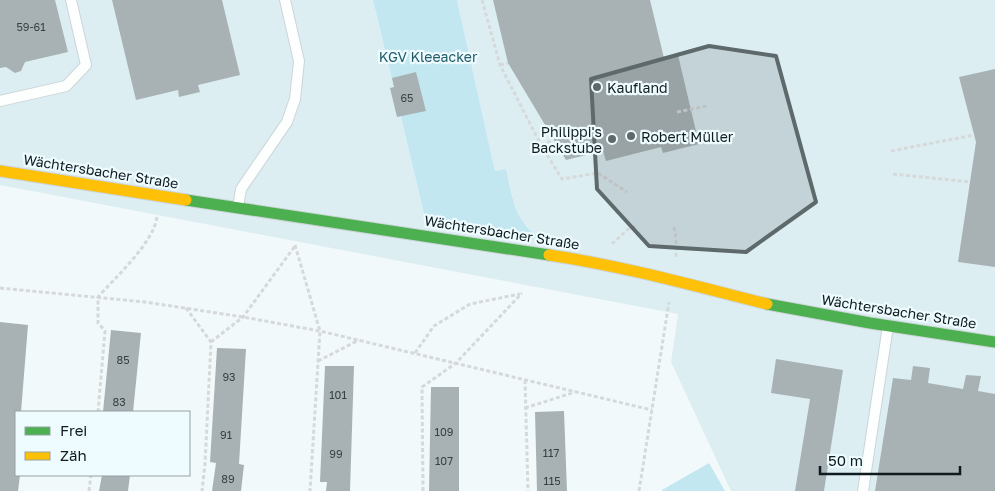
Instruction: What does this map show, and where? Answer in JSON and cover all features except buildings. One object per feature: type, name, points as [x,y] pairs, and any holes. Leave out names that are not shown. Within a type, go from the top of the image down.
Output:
[{"type":"street","name":"Wächtersbacher Straße","points":[[0,171],[507,247],[673,280],[771,305],[995,342]]},
{"type":"lane","points":[[0,101],[66,86],[86,65],[71,0]]},
{"type":"lane","points":[[238,208],[241,189],[287,122],[295,99],[300,61],[285,0]]},
{"type":"lane","points":[[862,491],[888,325]]},
{"type":"path","points":[[482,0],[500,65],[541,145],[562,179],[598,173],[627,192]]},
{"type":"path","points":[[500,65],[508,63]]},
{"type":"path","points":[[677,112],[707,106]]},
{"type":"path","points":[[891,151],[974,135]]},
{"type":"path","points":[[541,145],[553,140]]},
{"type":"path","points":[[893,174],[970,182]]},
{"type":"path","points":[[98,411],[105,331],[98,323],[98,297],[149,238],[156,224],[161,196]]},
{"type":"path","points":[[638,491],[676,266],[674,227]]},
{"type":"path","points":[[211,342],[243,317],[295,246],[320,331],[310,491]]},
{"type":"path","points":[[0,288],[98,297],[186,308],[320,331],[652,410]]},
{"type":"path","points":[[415,353],[434,326],[470,304],[522,294],[456,363],[422,387],[423,491]]},
{"type":"path","points":[[186,308],[211,342],[202,491]]},
{"type":"path","points":[[318,361],[359,340]]},
{"type":"path","points":[[525,380],[528,491]]},
{"type":"path","points":[[526,408],[575,392]]},
{"type":"path","points":[[89,491],[91,476]]},
{"type":"highlighted area","points":[[709,46],[776,56],[816,202],[746,252],[649,246],[597,189],[591,79]]},
{"type":"shaded area","points":[[0,0],[373,0],[426,222],[548,240],[532,232],[521,220],[514,203],[506,169],[495,171],[457,0],[995,0],[995,491],[731,491],[671,362],[678,314],[0,185]]},
{"type":"green space","name":"KGV Kleeacker","points":[[373,0],[457,0],[495,171],[506,169],[514,203],[523,222],[540,237],[552,242],[426,222]]},
{"type":"green space","points":[[709,463],[725,491],[662,491],[662,490]]},
{"type":"traffic: fast","points":[[186,200],[549,255]]},
{"type":"traffic: fast","points":[[767,304],[870,323],[995,342]]},
{"type":"traffic: slow","points":[[0,171],[186,200]]},
{"type":"traffic: slow","points":[[549,255],[686,283],[767,304]]},
{"type":"place","name":"Kaufland","points":[[597,87]]},
{"type":"place","name":"Robert Müller","points":[[631,136]]},
{"type":"place","name":"Philippi's Backstube","points":[[612,139]]}]
